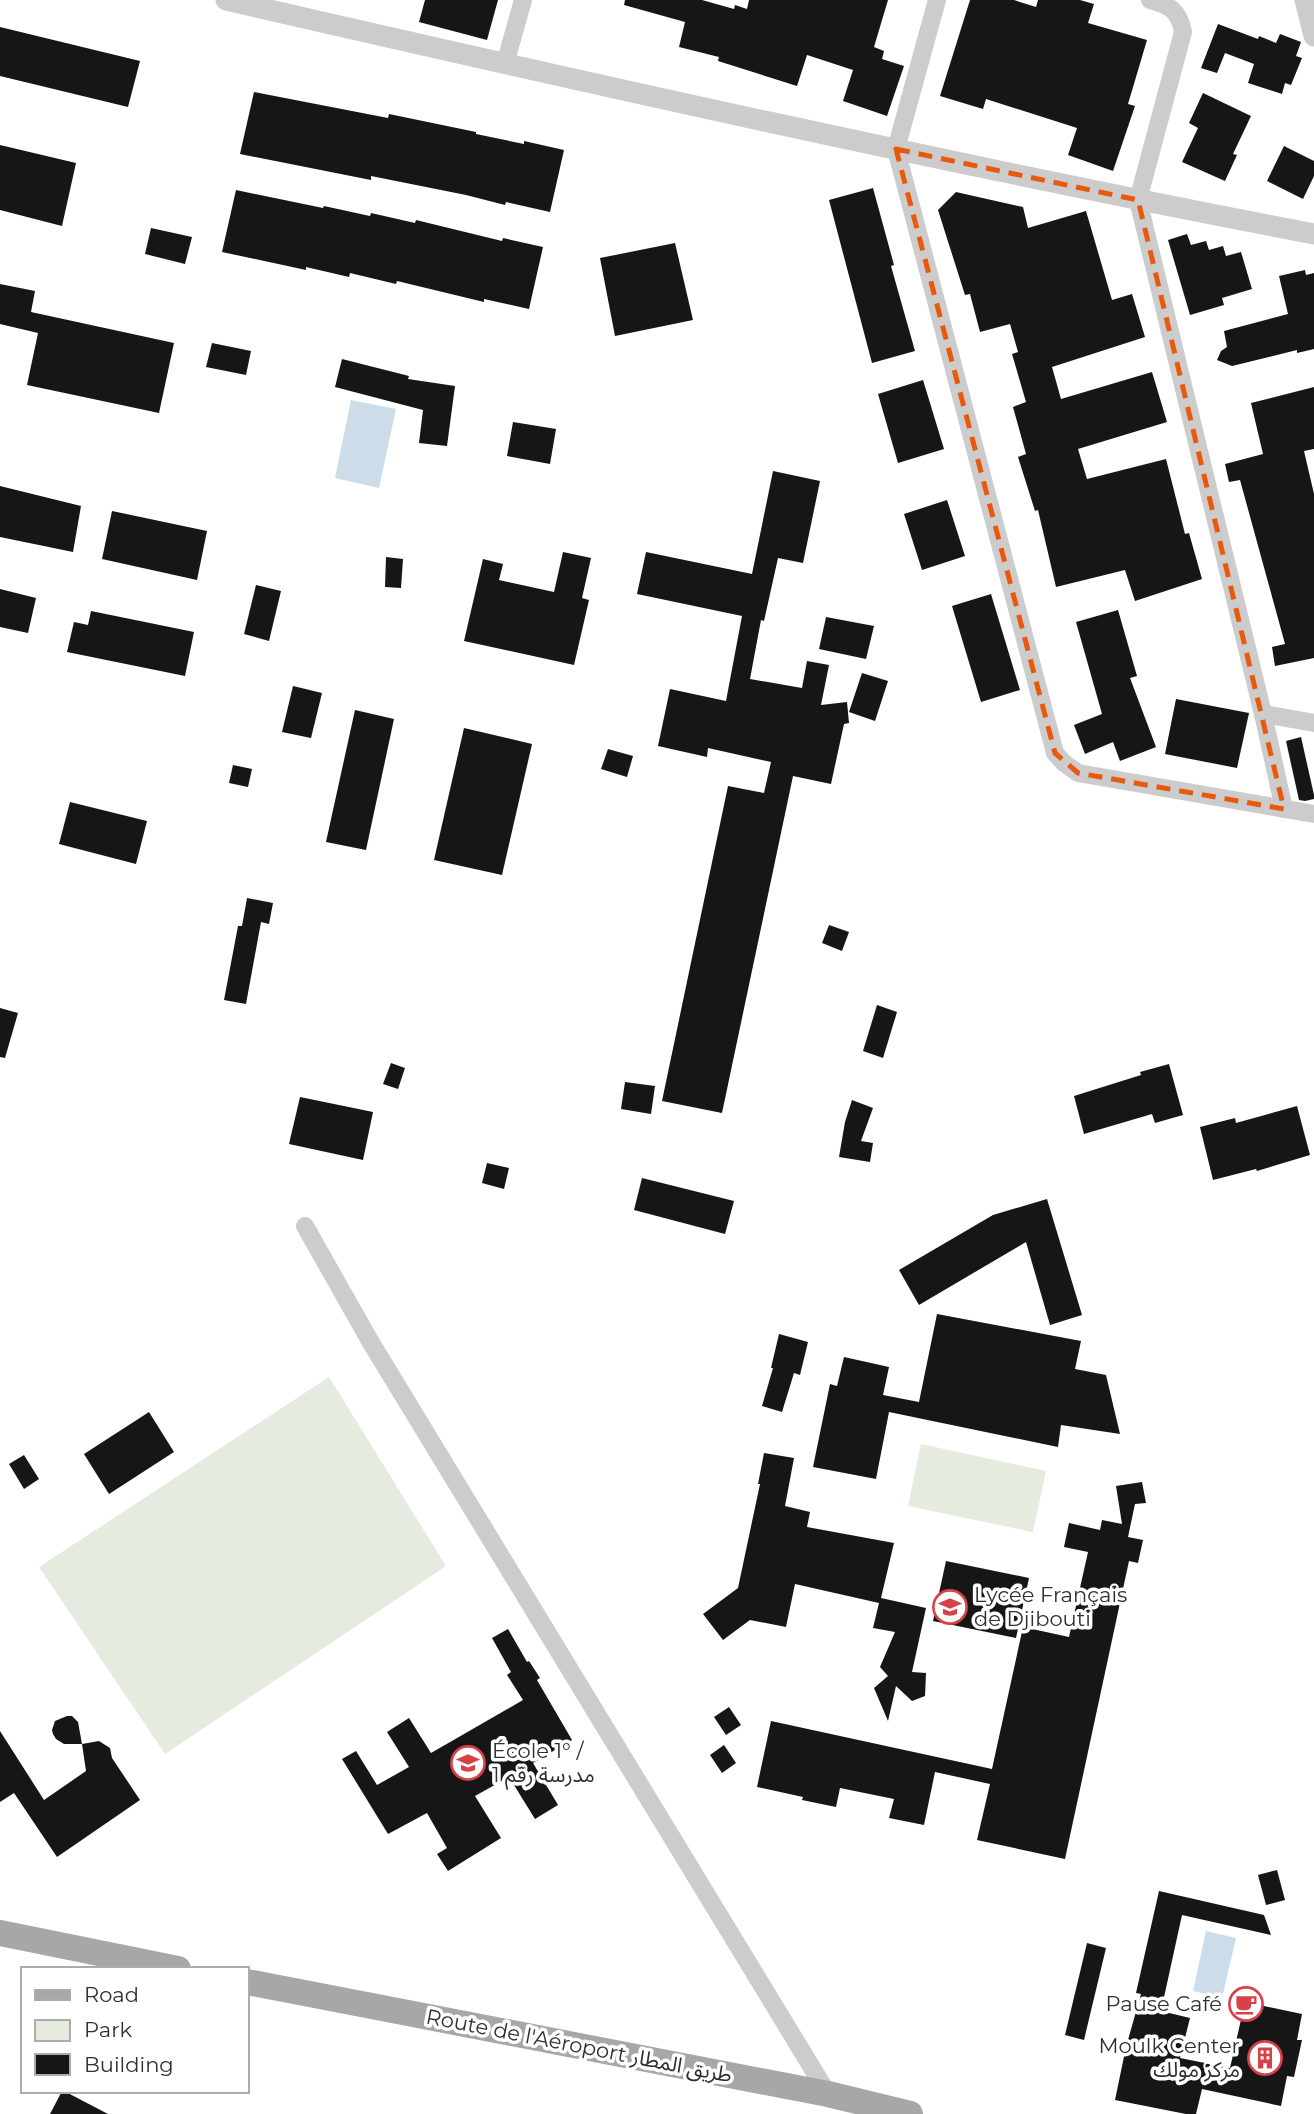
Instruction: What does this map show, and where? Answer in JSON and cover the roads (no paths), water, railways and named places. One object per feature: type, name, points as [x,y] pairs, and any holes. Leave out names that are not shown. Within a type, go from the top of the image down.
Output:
[{"type":"main road","points":[[0,1933],[168,1967]]},
{"type":"main road","name":"Route de l'Aéroport طريق المطار","points":[[248,1982],[828,2094],[911,2114]]},
{"type":"street","points":[[226,0],[896,149],[1314,234]]},
{"type":"street","points":[[505,64],[523,0]]},
{"type":"street","points":[[937,0],[896,149],[1055,753],[1064,764],[1078,773],[1314,814]]},
{"type":"street","points":[[1150,0],[1166,5],[1180,17],[1183,32],[1138,200],[1284,809]]},
{"type":"street","points":[[1305,0],[1314,36]]},
{"type":"street","points":[[1263,715],[1314,723]]},
{"type":"street","points":[[305,1226],[370,1341],[828,2094]]},
{"type":"water","points":[[351,400],[396,409],[379,488],[335,478]]},
{"type":"water","points":[[1206,1931],[1236,1938],[1222,1998],[1193,1991]]},
{"type":"place","name":"Lycée Français de Djibouti","points":[[950,1607]]},
{"type":"place","name":"École 1° / مدرسة رقم 1","points":[[468,1763]]},
{"type":"place","name":"Pause Café","points":[[1246,2004]]},
{"type":"place","name":"Moulk Center مركز مولك","points":[[1265,2058]]}]
